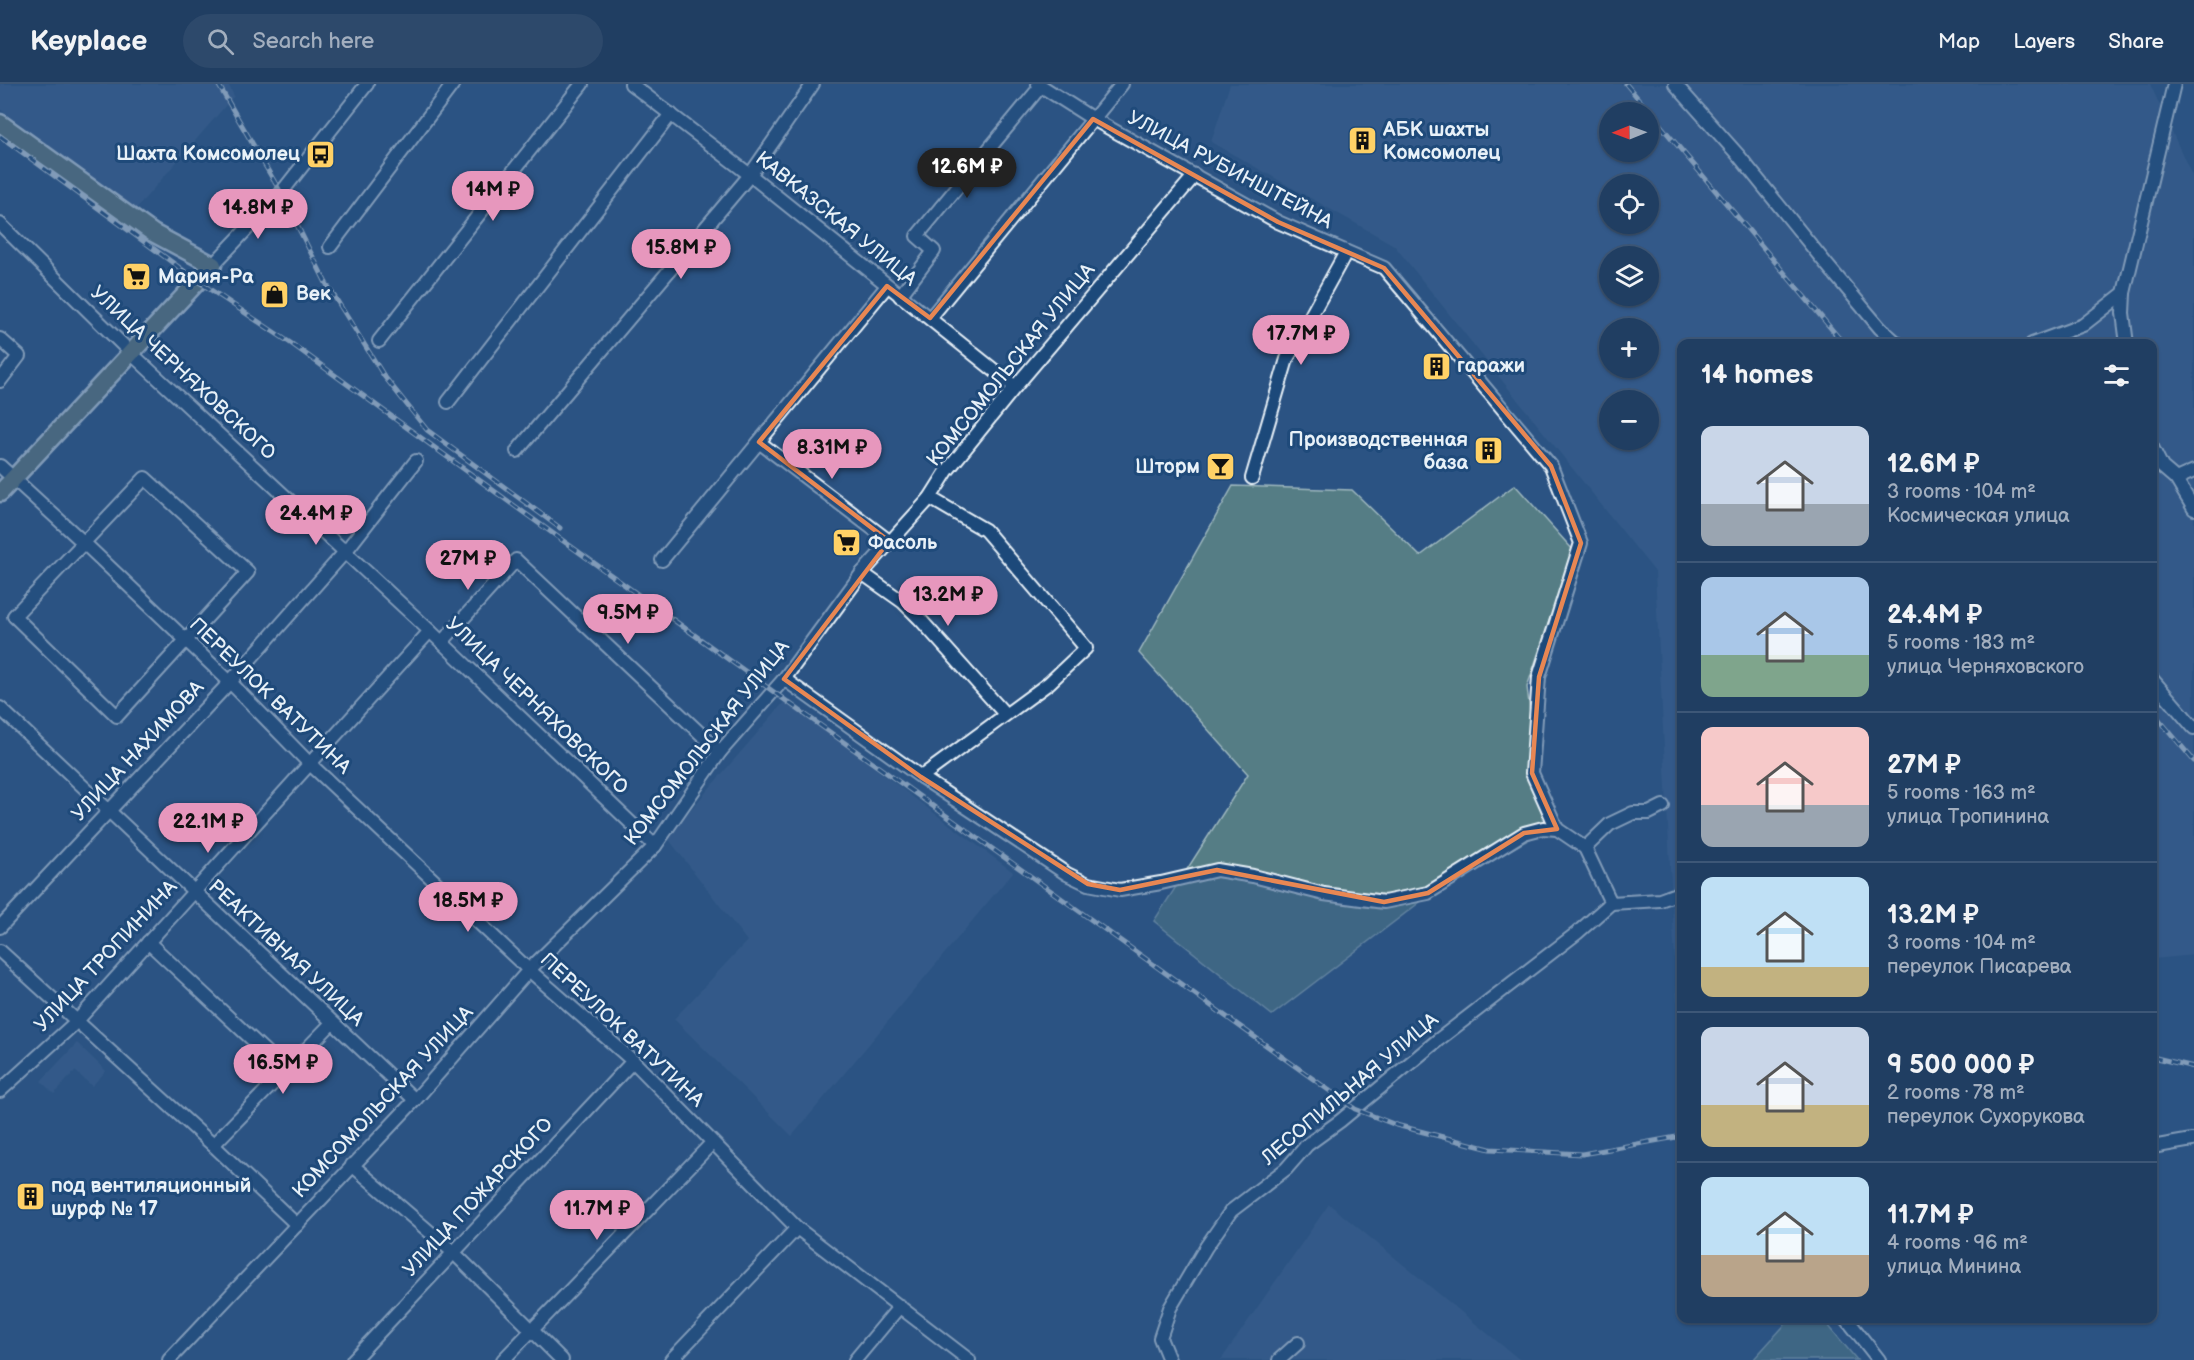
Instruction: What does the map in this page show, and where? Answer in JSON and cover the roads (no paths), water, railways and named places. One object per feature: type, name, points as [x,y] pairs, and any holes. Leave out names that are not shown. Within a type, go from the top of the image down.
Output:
[{"type":"main road","points":[[0,123],[153,233],[213,265],[0,493]]},
{"type":"street","points":[[213,265],[281,193],[367,84]]},
{"type":"street","points":[[330,247],[453,84]]},
{"type":"street","points":[[379,341],[582,84]]},
{"type":"street","name":"КАВКАЗСКАЯ УЛИЦА","points":[[631,84],[750,175],[1015,387]]},
{"type":"street","points":[[517,450],[750,175],[813,84]]},
{"type":"street","points":[[930,318],[1122,84]]},
{"type":"street","points":[[1675,84],[1739,156],[1827,266],[1880,328],[1892,339]]},
{"type":"street","points":[[2126,339],[2123,313],[2124,293],[2174,84]]},
{"type":"street","points":[[900,296],[934,251],[917,236],[1039,85]]},
{"type":"street","name":"УЛИЦА РУБИНШТЕЙНА","points":[[1039,85],[1278,222],[1384,268],[1551,466],[1581,543],[1539,677],[1532,773],[1557,829]]},
{"type":"street","points":[[448,402],[671,114]]},
{"type":"street","name":"КОМСОМОЛЬСКАЯ УЛИЦА","points":[[175,1358],[352,1165],[415,1100],[529,970],[655,846],[720,752],[784,680],[862,573],[930,498],[947,471],[1015,387],[1195,175]]},
{"type":"street","name":"УЛИЦА ЧЕРНЯХОВСКОГО","points":[[0,224],[132,354],[442,642],[655,846]]},
{"type":"street","points":[[1252,478],[1287,359],[1346,252]]},
{"type":"street","points":[[662,560],[887,286]]},
{"type":"street","points":[[2045,339],[2083,325],[2124,293]]},
{"type":"street","points":[[0,339],[19,356],[0,381]]},
{"type":"street","points":[[759,442],[889,541]]},
{"type":"street","points":[[2157,457],[2162,467],[2176,479],[2194,509]]},
{"type":"street","name":"УЛИЦА НАХИМОВА","points":[[0,927],[230,682],[345,552],[416,462]]},
{"type":"street","name":"ПЕРЕУЛОК ВАТУТИНА","points":[[0,466],[186,640],[309,763],[529,970],[633,1061],[797,1228],[969,1360]]},
{"type":"street","points":[[2176,479],[2194,471]]},
{"type":"street","points":[[145,478],[248,572],[186,640],[117,716],[14,616],[145,478]]},
{"type":"street","points":[[921,777],[1049,683],[1086,648],[985,530],[930,498]]},
{"type":"street","points":[[442,642],[516,560],[720,752]]},
{"type":"street","points":[[862,573],[903,603],[919,618],[1005,714]]},
{"type":"street","name":"УЛИЦА ТРОПИНИНА","points":[[0,1091],[76,1022],[430,631]]},
{"type":"street","points":[[784,680],[921,777],[1067,874],[1088,884],[1120,890],[1217,870],[1253,876],[1324,894],[1384,902],[1428,893],[1524,833],[1544,828],[1557,829],[1585,848],[1611,903],[1660,900],[1677,894]]},
{"type":"street","points":[[2157,685],[2194,728]]},
{"type":"street","name":"РЕАКТИВНАЯ УЛИЦА","points":[[0,708],[193,893],[415,1100]]},
{"type":"street","points":[[1585,848],[1610,824],[1633,813],[1649,813],[1663,806]]},
{"type":"street","name":"ЛЕСОПИЛЬНАЯ УЛИЦА","points":[[1170,1360],[1160,1338],[1170,1308],[1206,1247],[1231,1211],[1286,1169],[1307,1144],[1340,1121],[1611,903]]},
{"type":"street","points":[[148,942],[286,1071]]},
{"type":"street","points":[[0,951],[213,1145],[297,1225]]},
{"type":"street","points":[[213,1145],[332,1023]]},
{"type":"street","name":"УЛИЦА ПОЖАРСКОГО","points":[[352,1360],[633,1061]]},
{"type":"street","points":[[2157,1146],[2192,1140]]},
{"type":"street","points":[[503,1360],[712,1143]]},
{"type":"street","points":[[352,1165],[453,1252],[562,1360]]},
{"type":"street","points":[[671,1360],[797,1228]]},
{"type":"street","points":[[855,1360],[900,1306]]},
{"type":"street","points":[[1850,1323],[1879,1360]]},
{"type":"street","points":[[1279,1360],[1298,1343]]},
{"type":"railway","points":[[218,84],[281,193],[326,283],[384,376],[427,430],[560,528]]},
{"type":"railway","points":[[1626,84],[1840,339]]},
{"type":"railway","points":[[0,136],[199,282],[292,344],[1355,1109],[1396,1125],[1490,1149],[1582,1154],[1677,1137]]},
{"type":"railway","points":[[2157,717],[2194,761]]},
{"type":"railway","points":[[2157,1058],[2194,1067]]},
{"type":"place","name":"АБК шахты Комсомолец","points":[[1362,141]]},
{"type":"place","name":"Шахта Комсомолец","points":[[321,154]]},
{"type":"place","name":"Мария-Ра","points":[[137,277]]},
{"type":"place","name":"Век","points":[[275,294]]},
{"type":"place","name":"гаражи","points":[[1436,366]]},
{"type":"place","name":"Производственная база","points":[[1489,451]]},
{"type":"place","name":"Шторм","points":[[1221,467]]},
{"type":"place","name":"Фасоль","points":[[847,543]]},
{"type":"place","name":"под вентиляционный шурф № 17","points":[[30,1197]]}]
